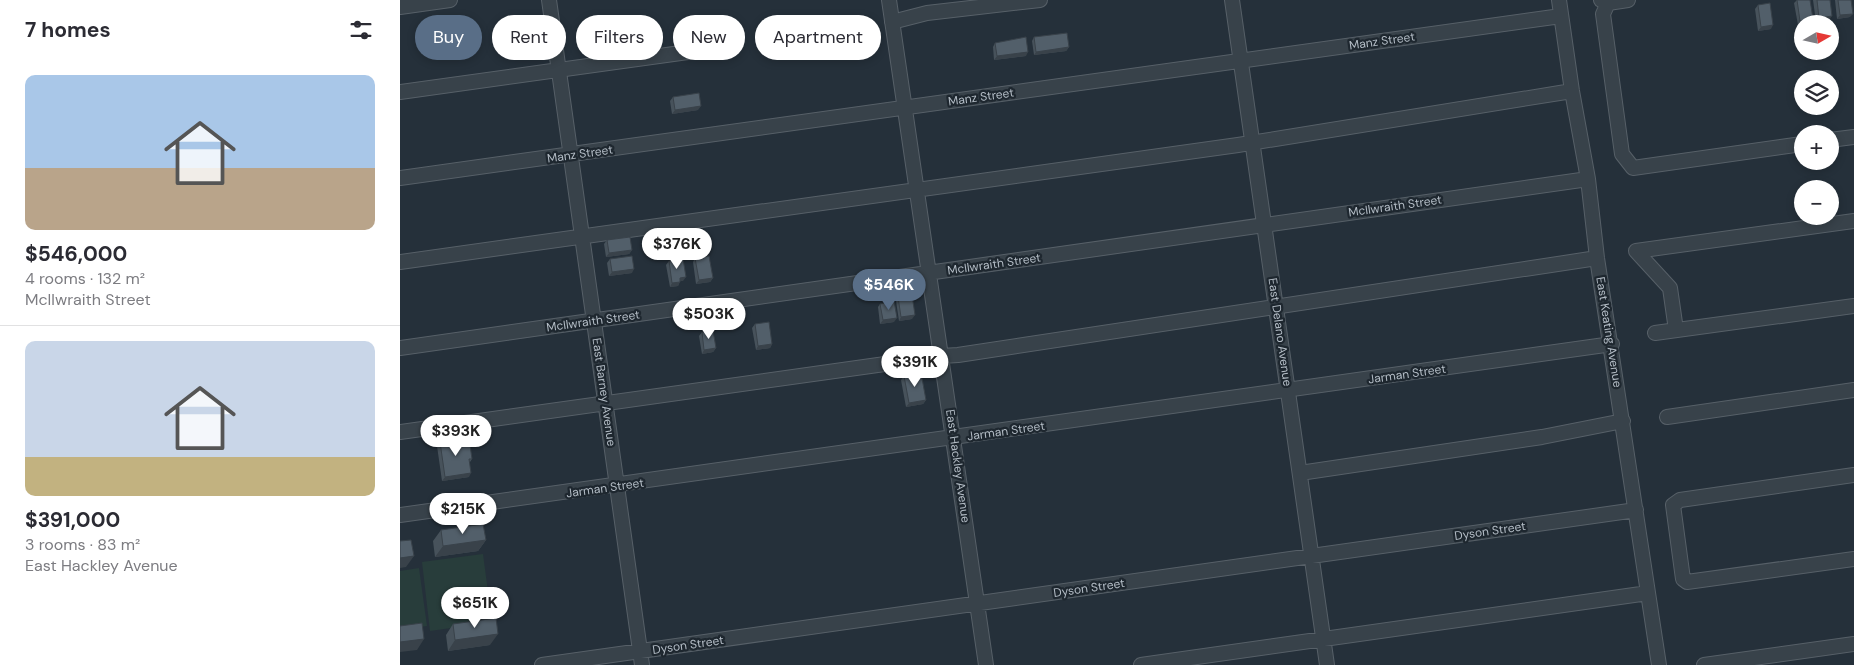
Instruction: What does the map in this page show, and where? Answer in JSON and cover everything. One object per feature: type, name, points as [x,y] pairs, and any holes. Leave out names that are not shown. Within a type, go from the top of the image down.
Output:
[{"type":"street","points":[[400,7],[450,0]]},
{"type":"street","name":"East Barney Avenue","points":[[549,0],[641,658]]},
{"type":"street","name":"East Hackley Avenue","points":[[889,0],[986,665]]},
{"type":"street","points":[[892,22],[928,13],[1040,0]]},
{"type":"street","name":"East Delano Avenue","points":[[1232,0],[1327,665]]},
{"type":"street","name":"East Keating Avenue","points":[[1559,0],[1572,91],[1588,179],[1597,258],[1612,344],[1659,665]]},
{"type":"street","points":[[1628,0],[1604,1],[1603,14],[1622,154],[1633,168],[1794,145]]},
{"type":"street","name":"Manz Street","points":[[400,178],[570,156],[906,107],[1561,16]]},
{"type":"street","points":[[400,92],[673,54]]},
{"type":"street","points":[[400,262],[582,238],[1253,142],[1572,91]]},
{"type":"street","points":[[1839,139],[1854,137]]},
{"type":"street","name":"McIlwraith Street","points":[[400,348],[594,322],[1588,179]]},
{"type":"street","points":[[1676,330],[1670,288],[1636,251],[1854,221]]},
{"type":"street","points":[[400,432],[958,355],[1597,258]]},
{"type":"street","points":[[1655,333],[1854,306]]},
{"type":"street","name":"Jarman Street","points":[[400,516],[954,439],[1612,344]]},
{"type":"street","points":[[1667,416],[1854,390]]},
{"type":"street","points":[[1300,473],[1542,437],[1623,421]]},
{"type":"street","points":[[1854,475],[1680,500],[1673,504],[1684,579],[1687,582],[1854,559]]},
{"type":"street","name":"Dyson Street","points":[[542,665],[641,658],[978,604],[1636,510]]},
{"type":"street","points":[[1141,665],[1648,594]]},
{"type":"street","points":[[1704,665],[1854,644]]},
{"type":"green space","points":[[483,554],[492,622],[430,631],[422,562]]},
{"type":"green space","points":[[419,568],[427,626],[400,630],[400,571]]},
{"type":"building","points":[[1797,0],[1810,0],[1812,15],[1799,15]]},
{"type":"building","points":[[1817,0],[1830,0],[1832,15],[1819,15]]},
{"type":"building","points":[[1838,0],[1851,0],[1853,14],[1840,15]]},
{"type":"building","points":[[1770,3],[1773,25],[1761,27],[1758,5]]},
{"type":"building","points":[[1067,33],[1069,47],[1036,52],[1034,37]]},
{"type":"building","points":[[1026,37],[1028,52],[997,56],[995,43]]},
{"type":"building","points":[[699,93],[701,106],[675,110],[673,97]]},
{"type":"building","points":[[630,237],[632,250],[609,253],[607,240]]},
{"type":"building","points":[[632,256],[634,269],[612,272],[610,259]]},
{"type":"building","points":[[709,256],[713,278],[699,280],[695,258]]},
{"type":"building","points":[[683,259],[686,277],[680,278],[680,282],[672,283],[669,261]]},
{"type":"building","points":[[912,295],[915,315],[901,317],[898,297]]},
{"type":"building","points":[[894,301],[897,318],[883,320],[880,304]]},
{"type":"building","points":[[769,322],[772,344],[758,346],[755,324]]},
{"type":"building","points":[[713,331],[716,348],[704,350],[702,332]]},
{"type":"building","points":[[921,373],[926,400],[909,403],[904,376]]},
{"type":"building","points":[[466,438],[468,445],[470,445],[472,459],[469,459],[471,473],[445,477],[440,442]]},
{"type":"building","points":[[483,524],[486,540],[443,546],[441,530]]},
{"type":"building","points":[[411,540],[414,556],[400,558],[400,541]]},
{"type":"building","points":[[496,618],[498,634],[455,640],[453,624]]},
{"type":"building","points":[[422,623],[424,639],[400,642],[400,626]]}]
